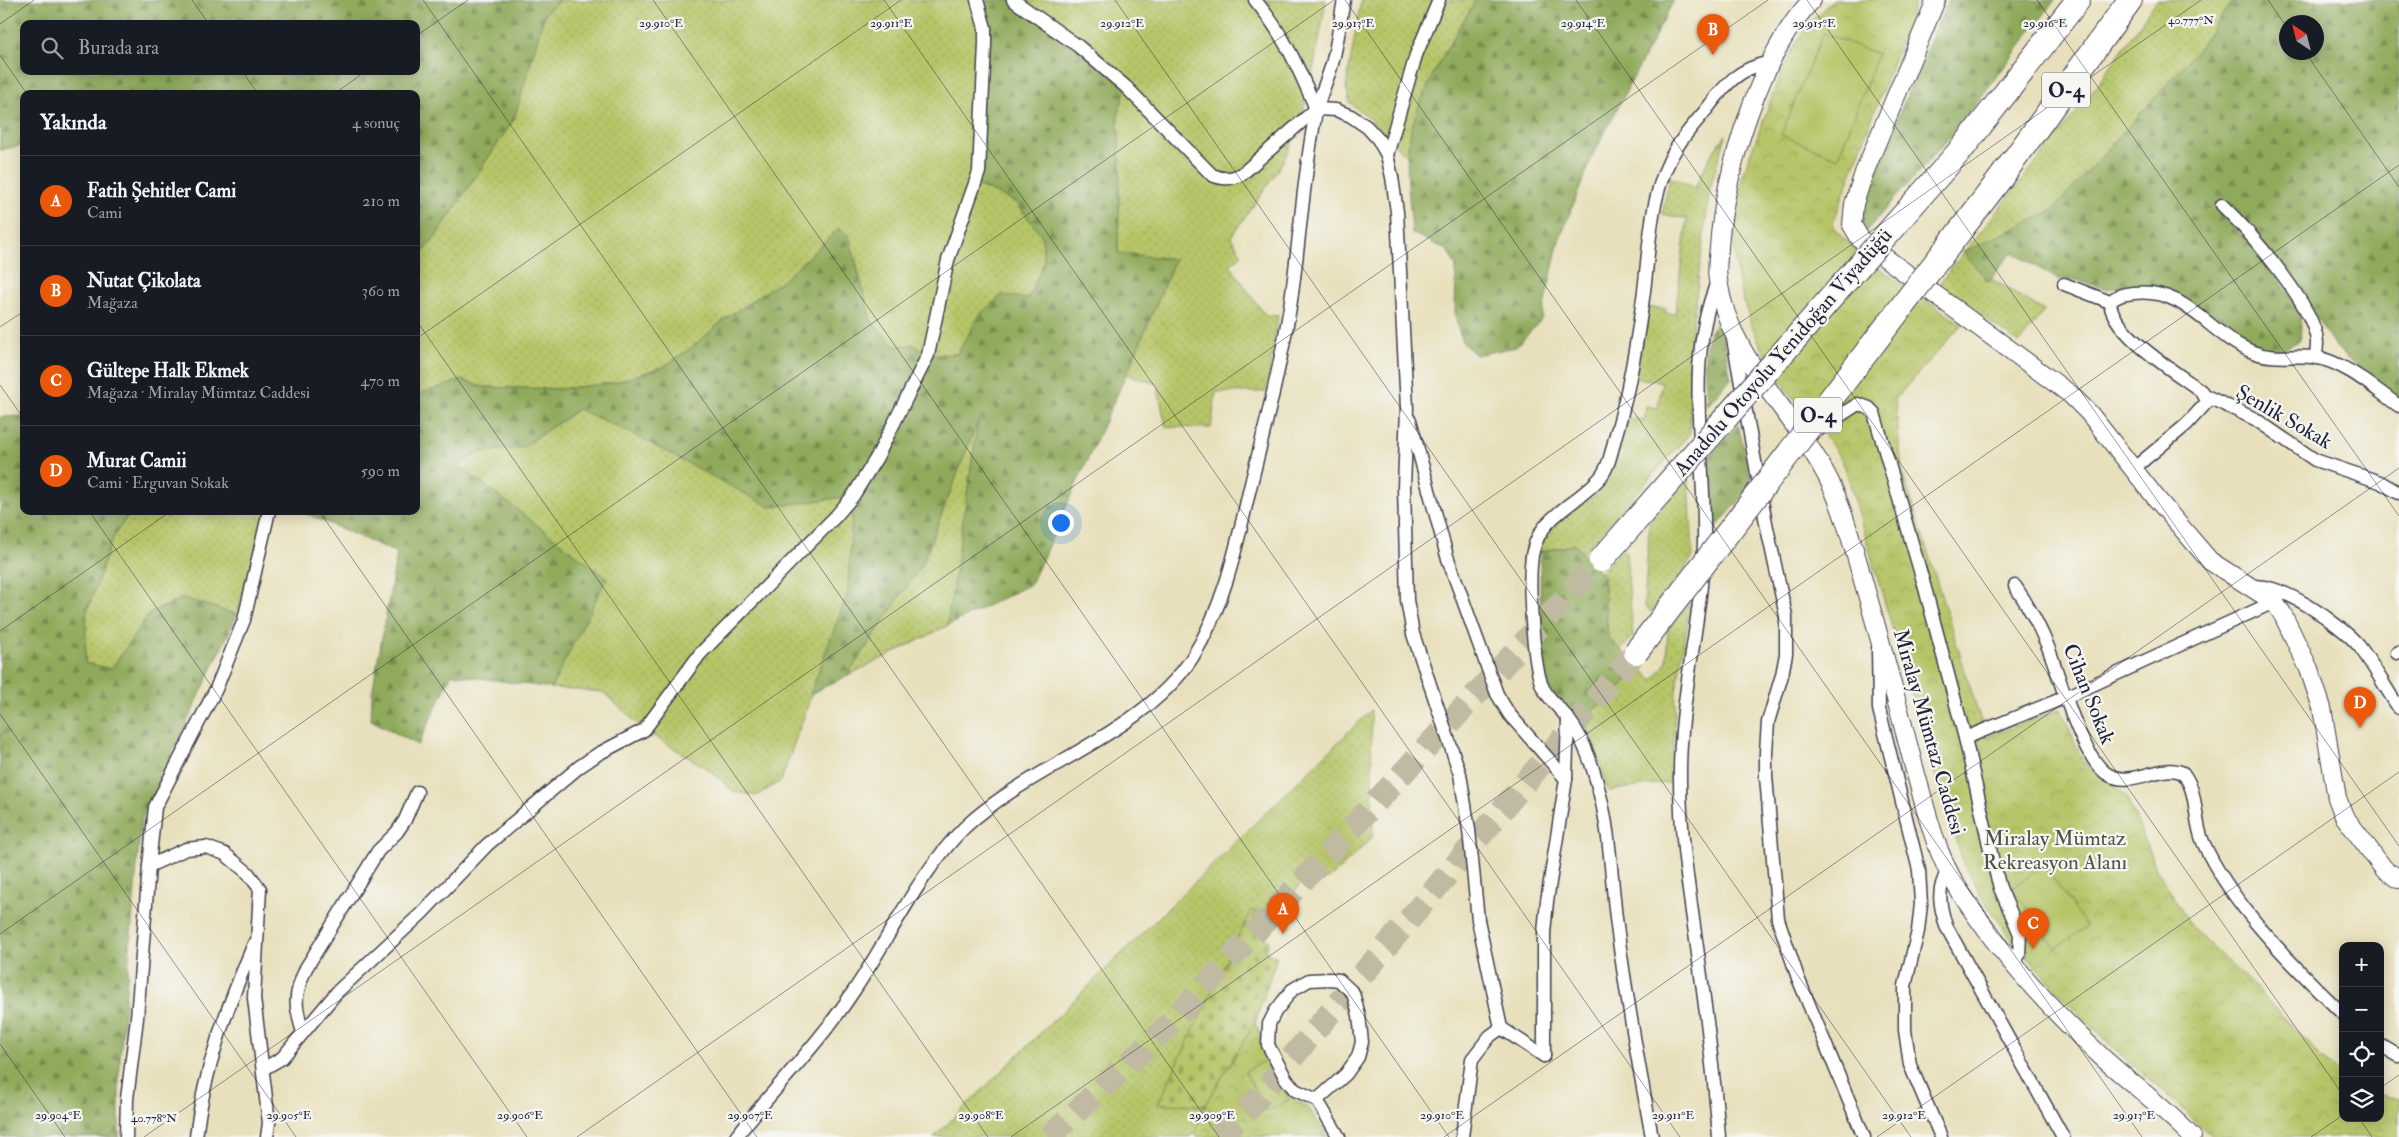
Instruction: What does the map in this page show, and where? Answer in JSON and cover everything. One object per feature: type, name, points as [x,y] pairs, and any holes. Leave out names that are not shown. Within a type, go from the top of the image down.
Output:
[{"type":"highway","name":"Anadolu Otoyolu Yenidoğan Viyadüğü","points":[[1601,560],[1964,145],[2078,0]]},
{"type":"highway","name":"O-4","points":[[1636,652],[2000,179],[2130,0]]},
{"type":"main road","name":"Miralay Mümtaz Caddesi","points":[[1812,0],[1792,25],[1770,62],[1747,122],[1725,194],[1721,221],[1718,280],[1731,327],[1748,359],[1804,440],[1835,493],[1878,630],[1929,819],[1948,871],[1973,911],[2014,962],[2085,1042],[2170,1114],[2192,1137]]},
{"type":"main road","points":[[1936,0],[1864,173],[1854,204],[1852,225],[1861,240],[2065,389],[2089,413],[2132,469],[2210,561],[2274,602],[2288,625],[2322,708],[2338,798],[2344,816],[2384,869],[2399,879]]},
{"type":"street","points":[[263,1069],[282,1058],[338,991],[422,913],[487,845],[579,767],[598,754],[644,730],[700,654],[836,516],[862,482],[894,426],[928,355],[952,247],[979,172],[985,28],[977,0]]},
{"type":"street","points":[[1012,0],[1078,46],[1126,87],[1203,167],[1212,175],[1222,179],[1232,178],[1253,166],[1316,109],[1336,110],[1352,116],[1367,127],[1378,139],[1386,155],[1397,212],[1407,408],[1404,487],[1407,600],[1413,634],[1460,774],[1478,920],[1501,1028],[1544,1056],[1544,933],[1566,779],[1568,718]]},
{"type":"street","points":[[1255,0],[1281,33],[1291,51],[1316,109]]},
{"type":"street","points":[[736,1137],[818,1039],[852,995],[925,876],[964,828],[1009,792],[1082,749],[1154,700],[1174,682],[1206,633],[1232,567],[1273,395],[1290,308],[1316,109],[1334,59],[1344,0]]},
{"type":"street","points":[[1386,155],[1416,56],[1439,0]]},
{"type":"street","points":[[1652,1137],[1634,1040],[1617,927],[1604,812],[1585,747],[1568,718],[1549,698],[1538,673],[1530,563],[1534,544],[1542,528],[1558,512],[1599,480],[1607,465],[1621,418],[1643,294],[1653,214],[1661,185],[1676,147],[1729,81],[1751,66],[1770,62]]},
{"type":"street","points":[[2222,205],[2258,244],[2304,309],[2316,335],[2318,346],[2315,358]]},
{"type":"street","points":[[1718,280],[1705,313],[1698,358],[1704,541],[1697,616],[1686,681],[1680,779],[1686,870],[1719,1137]]},
{"type":"street","points":[[2064,284],[2110,302],[2114,297],[2124,294],[2151,292],[2163,294],[2182,303],[2254,352],[2280,358],[2315,358],[2356,376],[2399,406]]},
{"type":"street","name":"Şenlik Sokak","points":[[2110,302],[2110,311],[2123,328],[2157,359],[2206,396],[2255,419],[2315,460],[2380,482],[2399,493]]},
{"type":"street","points":[[1731,327],[1766,523],[1786,616],[1785,661],[1768,722],[1766,752],[1766,776],[1778,919],[1798,978],[1864,1137]]},
{"type":"street","points":[[2132,469],[2186,425],[2208,401],[2206,396]]},
{"type":"street","points":[[1804,440],[1858,404],[1869,408],[1874,413],[1923,581],[1964,738],[2000,888],[2020,934],[2019,954],[2014,962]]},
{"type":"street","points":[[1407,408],[1447,556],[1497,694],[1509,714],[1566,779]]},
{"type":"street","points":[[126,1137],[127,1099],[137,1018],[149,866],[156,807],[216,689],[244,620],[268,515]]},
{"type":"street","name":"Cihan Sokak","points":[[2016,586],[2032,612],[2044,638],[2090,755],[2111,776],[2127,779],[2170,770],[2183,773],[2192,788],[2202,841],[2219,873],[2254,920],[2339,1010]]},
{"type":"street","points":[[2250,587],[2267,586],[2283,591],[2348,635],[2360,648],[2399,708]]},
{"type":"street","points":[[1964,738],[2066,697],[2274,602]]},
{"type":"street","points":[[1878,630],[1879,709],[1919,870],[1921,889],[1918,931],[1905,986],[1907,1052],[1919,1088],[1941,1137]]},
{"type":"street","points":[[303,1032],[295,999],[297,988],[306,968],[378,851],[405,820],[417,792]]},
{"type":"street","points":[[149,866],[186,849],[206,847],[226,854],[248,873],[260,889],[254,998],[269,1123],[267,1137]]},
{"type":"street","points":[[1948,871],[1940,887],[1940,900],[1946,926],[2063,1137]]},
{"type":"street","points":[[196,1137],[208,1066],[235,989],[258,934]]},
{"type":"street","points":[[1317,1100],[1346,1074],[1358,1057],[1362,1042],[1360,1015],[1353,993],[1339,980],[1309,980],[1300,983],[1274,1012],[1268,1033],[1271,1051],[1286,1079],[1296,1090],[1317,1100],[1339,1137]]},
{"type":"street","points":[[1462,1137],[1472,1059],[1490,1036],[1501,1028]]},
{"type":"street","points":[[2384,1047],[2399,1056]]},
{"type":"green space","points":[[0,0],[560,0],[545,13],[514,119],[434,239],[420,255],[420,90],[20,90],[20,146],[0,150]]},
{"type":"green space","points":[[560,0],[977,0],[981,13],[976,185],[1016,202],[1042,236],[1044,262],[1028,299],[981,313],[957,354],[928,355],[915,345],[894,346],[871,321],[849,236],[839,229],[783,280],[725,319],[690,349],[663,367],[613,383],[559,389],[483,387],[462,381],[420,394],[420,255],[434,239],[514,119],[545,13]]},
{"type":"green space","points":[[977,0],[1013,0],[1126,87],[1118,115],[1120,168],[1118,253],[1175,259],[1135,355],[1031,584],[947,626],[978,421],[922,564],[847,676],[810,694],[848,592],[853,496],[770,507],[625,430],[578,409],[521,448],[478,452],[459,466],[607,578],[551,688],[452,674],[418,745],[371,720],[372,693],[397,553],[309,515],[420,515],[420,394],[462,380],[483,387],[559,389],[613,383],[663,367],[690,349],[725,319],[783,280],[839,229],[849,236],[871,321],[894,346],[915,345],[928,355],[957,354],[981,313],[1002,295],[1028,299],[1044,262],[1042,236],[1016,202],[976,185],[985,44]]},
{"type":"green space","points":[[1013,0],[1326,0],[1305,104],[1291,144],[1271,180],[1231,237],[1242,255],[1230,265],[1264,314],[1278,316],[1266,392],[1216,392],[1211,428],[1166,427],[1157,384],[1126,374],[1175,259],[1118,253],[1120,168],[1118,115],[1125,87]]},
{"type":"green space","points":[[1361,0],[1476,0],[1443,57],[1424,95],[1417,115],[1408,158],[1367,116],[1350,103],[1346,87]]},
{"type":"green space","points":[[1476,0],[1674,0],[1593,155],[1559,240],[1541,320],[1516,347],[1476,355],[1462,342],[1455,316],[1456,266],[1447,250],[1412,233],[1407,168],[1409,142],[1416,113],[1439,63]]},
{"type":"green space","name":"Miralay Mümtaz Rekreasyon Alanı","points":[[1834,0],[1916,0],[1833,223],[1839,234],[1852,247],[1890,276],[1962,324],[1895,399],[1902,471],[1986,737],[2061,709],[2083,762],[2126,795],[2156,868],[2193,929],[2258,990],[2339,1075],[2339,1122],[2384,1122],[2384,1096],[2399,1099],[2399,1137],[2211,1137],[2174,1100],[2122,1056],[2075,1010],[2012,940],[1981,896],[1964,864],[1948,818],[1845,467],[1833,446],[1793,398],[1771,364],[1758,339],[1740,287],[1736,260],[1735,232],[1737,204],[1743,176],[1776,86],[1790,54],[1809,24]]},
{"type":"green space","points":[[1948,0],[2055,0],[1956,130],[1864,233],[1858,218],[1862,200]]},
{"type":"green space","points":[[2157,0],[2233,0],[2196,52],[2052,211],[2020,227],[1988,282],[1992,279],[2044,311],[2019,343],[1938,285],[2091,94]]},
{"type":"green space","points":[[2233,0],[2399,0],[2399,399],[2361,371],[2336,348],[2299,290],[2222,205],[2218,212],[2240,233],[2273,271],[2299,313],[2301,324],[2300,340],[2281,351],[2251,346],[2180,296],[2150,286],[2132,285],[2107,289],[2076,280],[2057,279],[2012,252],[1988,282],[1963,252],[2052,211],[2196,52]]},
{"type":"green space","points":[[1823,33],[1878,54],[1838,158],[1781,135]]},
{"type":"green space","points":[[1726,135],[1710,187],[1690,344],[1690,433],[1583,553],[1575,544],[1540,552],[1544,540],[1557,523],[1592,498],[1605,484],[1614,467],[1629,418],[1644,420],[1646,406],[1658,408],[1662,382],[1635,378],[1648,307],[1666,309],[1665,313],[1675,314],[1687,219],[1662,214],[1670,177],[1695,188],[1709,158]]},
{"type":"green space","points":[[1717,323],[1720,324],[1731,378],[1707,405],[1706,349],[1711,329]]},
{"type":"green space","points":[[579,409],[625,430],[853,496],[848,592],[781,781],[756,796],[733,791],[711,771],[644,730],[603,692],[551,688],[606,578],[459,466],[478,452],[521,448]]},
{"type":"green space","points":[[20,416],[20,515],[128,515],[111,542],[86,615],[85,663],[111,669],[150,613],[184,598],[237,615],[141,821],[119,1071],[119,1137],[0,1137],[0,417]]},
{"type":"green space","points":[[979,418],[947,626],[847,676],[922,564]]},
{"type":"green space","points":[[1738,424],[1752,486],[1713,531],[1709,457]]},
{"type":"green space","points":[[1689,479],[1693,557],[1651,612],[1644,605],[1650,518]]},
{"type":"green space","points":[[128,515],[266,515],[237,615],[184,598],[150,613],[111,669],[85,663],[86,615],[111,542]]},
{"type":"green space","points":[[1575,544],[1603,576],[1608,638],[1641,669],[1581,721],[1559,701],[1549,687],[1545,676],[1543,660],[1541,622],[1540,552]]},
{"type":"green space","points":[[1623,548],[1626,551],[1633,636],[1621,650],[1608,638],[1603,576],[1600,573]]},
{"type":"green space","points":[[1691,602],[1676,691],[1672,782],[1608,791],[1592,738],[1581,721],[1641,669],[1653,680],[1666,663],[1668,629]]},
{"type":"green space","points":[[1371,710],[1373,837],[1329,879],[1306,878],[1272,918],[1251,910],[1158,1104],[1205,1105],[1195,1133],[1189,1137],[934,1137]]},
{"type":"green space","points":[[2043,865],[2087,926],[2056,948],[2012,888]]},
{"type":"green space","points":[[1251,910],[1272,918],[1265,939],[1269,941],[1265,952],[1277,957],[1255,1023],[1205,1105],[1158,1104]]},
{"type":"green space","points":[[1255,1023],[1286,1087],[1296,1101],[1307,1106],[1327,1136],[1196,1137],[1195,1133],[1205,1105]]},
{"type":"green space","points":[[1268,1059],[1289,1100],[1266,1112],[1245,1071]]},
{"type":"tunnel","points":[[1049,1137],[1163,1031],[1601,560]]},
{"type":"tunnel","points":[[1219,1137],[1246,1112],[1636,652]]},
{"type":"place","name":"Nutat Çikolata","points":[[1713,55]]},
{"type":"place","name":"Murat Camii","points":[[2360,728]]},
{"type":"place","name":"Fatih Şehitler Cami","points":[[1283,934]]},
{"type":"place","name":"Gültepe Halk Ekmek","points":[[2033,949]]}]
